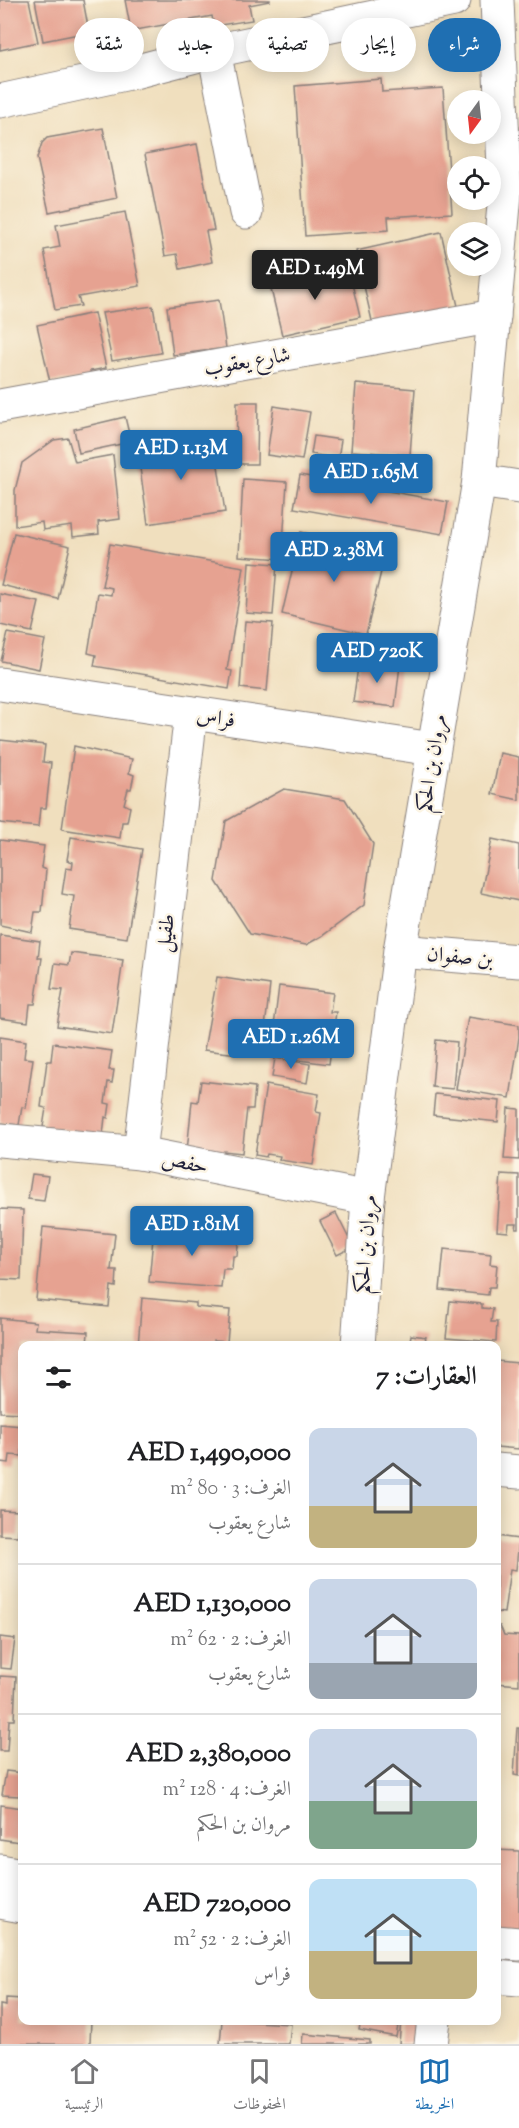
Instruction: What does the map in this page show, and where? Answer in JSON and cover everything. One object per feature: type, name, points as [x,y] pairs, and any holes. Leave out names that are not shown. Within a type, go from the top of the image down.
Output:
[{"type":"street","points":[[234,47],[454,0]]},
{"type":"street","name":"مروان بن الحكم","points":[[358,1341],[368,1198],[400,951],[479,481],[495,316],[512,192],[497,0]]},
{"type":"street","points":[[0,101],[156,66]]},
{"type":"street","points":[[218,72],[246,213]]},
{"type":"street","name":"شارع يعقوب","points":[[0,406],[495,316]]},
{"type":"street","points":[[479,481],[519,487]]},
{"type":"street","name":"فراس","points":[[0,684],[433,749]]},
{"type":"street","name":"طفيل","points":[[140,1153],[191,713]]},
{"type":"street","name":"بن صفوان","points":[[400,951],[519,961]]},
{"type":"street","name":"حفص","points":[[0,1140],[140,1153],[368,1198]]},
{"type":"street","points":[[501,1470],[519,1472]]},
{"type":"street","points":[[0,1871],[18,1874]]},
{"type":"street","points":[[0,1902],[18,1905]]},
{"type":"street","points":[[501,1942],[519,1944]]},
{"type":"street","points":[[501,1977],[519,1978]]},
{"type":"street","points":[[430,2044],[433,2025]]},
{"type":"building","points":[[0,0],[29,0],[38,42],[0,50]]},
{"type":"building","points":[[35,0],[83,0],[86,18],[74,18],[74,35],[43,41]]},
{"type":"building","points":[[125,0],[270,0],[249,5],[252,18],[234,23],[234,18],[212,18],[212,16],[156,18],[156,26],[144,29],[144,18],[128,18]]},
{"type":"building","points":[[381,79],[382,92],[443,88],[448,156],[447,210],[452,210],[452,213],[388,217],[389,230],[305,236],[295,86]]},
{"type":"building","points":[[103,128],[117,198],[49,212],[37,158],[42,143],[47,138]]},
{"type":"building","points":[[197,144],[214,230],[206,231],[212,262],[180,269],[177,254],[165,256],[145,154]]},
{"type":"building","points":[[125,212],[140,286],[78,297],[81,306],[55,310],[44,250],[60,247],[56,225]]},
{"type":"building","points":[[441,232],[447,258],[447,276],[451,276],[460,315],[375,334],[356,251]]},
{"type":"building","points":[[348,267],[360,317],[282,335],[270,285]]},
{"type":"building","points":[[219,300],[226,348],[173,355],[167,307]]},
{"type":"building","points":[[153,306],[161,353],[112,361],[102,313]]},
{"type":"building","points":[[94,313],[106,368],[90,371],[92,379],[50,382],[37,325]]},
{"type":"building","points":[[356,384],[415,389],[410,455],[351,451]]},
{"type":"building","points":[[237,402],[258,402],[257,464],[236,464]]},
{"type":"building","points":[[274,406],[310,412],[302,460],[267,455]]},
{"type":"building","points":[[125,417],[131,442],[79,453],[74,429]]},
{"type":"building","points":[[213,433],[225,512],[148,524],[137,447],[167,442],[170,460],[193,457],[190,436]]},
{"type":"building","points":[[314,436],[341,440],[338,459],[311,454]]},
{"type":"building","points":[[68,438],[75,462],[113,455],[120,519],[98,522],[99,534],[73,537],[72,526],[43,530],[42,522],[15,526],[15,490],[22,463],[54,440]]},
{"type":"building","points":[[300,475],[448,502],[442,534],[294,508]]},
{"type":"building","points":[[243,479],[287,482],[282,559],[239,556]]},
{"type":"building","points":[[301,532],[386,551],[366,634],[282,614]]},
{"type":"building","points":[[14,533],[70,546],[58,599],[1,585]]},
{"type":"building","points":[[110,544],[244,567],[227,670],[232,671],[229,689],[94,666],[96,655],[88,653],[98,593],[111,595],[112,588],[102,586]]},
{"type":"building","points":[[249,562],[277,564],[273,615],[246,613]]},
{"type":"building","points":[[0,594],[39,602],[32,632],[0,625]]},
{"type":"building","points":[[245,621],[273,623],[267,691],[240,688]]},
{"type":"building","points":[[8,633],[45,640],[39,669],[1,661]]},
{"type":"building","points":[[359,660],[400,665],[395,707],[353,702]]},
{"type":"building","points":[[0,740],[45,745],[43,762],[51,763],[46,808],[40,808],[38,827],[0,823]]},
{"type":"building","points":[[74,746],[132,759],[129,773],[134,775],[124,804],[130,807],[127,822],[122,822],[120,838],[62,829]]},
{"type":"building","points":[[500,753],[519,757],[519,800],[492,794]]},
{"type":"building","points":[[284,789],[345,799],[373,844],[364,905],[306,945],[250,934],[216,881],[226,821]]},
{"type":"building","points":[[71,837],[142,849],[127,938],[69,929],[74,896],[62,894],[66,868],[72,869],[73,862],[67,860]]},
{"type":"building","points":[[492,839],[519,845],[519,901],[481,893]]},
{"type":"building","points":[[0,840],[44,846],[41,868],[46,870],[42,912],[35,912],[32,932],[0,925]]},
{"type":"building","points":[[0,935],[40,941],[38,958],[42,958],[35,1004],[30,1004],[28,1022],[0,1018]]},
{"type":"building","points":[[71,953],[123,960],[112,1034],[57,1026],[63,990],[51,989],[55,963],[69,965]]},
{"type":"building","points":[[217,977],[270,985],[262,1053],[239,1050],[238,1054],[204,1050]]},
{"type":"building","points":[[279,986],[333,993],[330,1012],[336,1012],[329,1064],[291,1059],[292,1054],[271,1051]]},
{"type":"building","points":[[468,1017],[519,1025],[510,1098],[456,1089]]},
{"type":"building","points":[[0,1037],[26,1041],[24,1058],[33,1059],[26,1108],[22,1107],[19,1125],[0,1123]]},
{"type":"building","points":[[436,1040],[457,1042],[453,1089],[432,1087]]},
{"type":"building","points":[[53,1043],[112,1051],[109,1070],[114,1070],[112,1083],[108,1082],[105,1103],[110,1104],[108,1118],[105,1117],[103,1135],[43,1127],[46,1108],[41,1107],[47,1061],[51,1061]]},
{"type":"building","points":[[275,1058],[310,1064],[307,1083],[272,1077]]},
{"type":"building","points":[[201,1081],[255,1087],[253,1109],[247,1109],[242,1153],[224,1151],[224,1155],[187,1151],[192,1101],[198,1102]]},
{"type":"building","points":[[266,1085],[319,1094],[316,1112],[321,1113],[313,1165],[279,1160],[280,1156],[255,1155]]},
{"type":"building","points":[[435,1094],[500,1101],[498,1122],[433,1115]]},
{"type":"building","points":[[508,1108],[519,1109],[519,1160],[504,1159]]},
{"type":"building","points":[[32,1174],[48,1176],[44,1201],[28,1199]]},
{"type":"building","points":[[501,1174],[519,1175],[519,1229],[516,1229],[517,1224],[509,1224],[508,1232],[497,1231]]},
{"type":"building","points":[[0,1209],[23,1210],[21,1280],[0,1279]]},
{"type":"building","points":[[336,1213],[353,1247],[337,1255],[320,1221]]},
{"type":"building","points":[[43,1227],[115,1234],[111,1270],[117,1270],[116,1287],[111,1286],[109,1307],[36,1300]]},
{"type":"building","points":[[154,1227],[239,1234],[237,1256],[233,1256],[232,1269],[223,1269],[221,1288],[149,1282]]},
{"type":"building","points":[[444,1249],[491,1254],[490,1264],[497,1265],[495,1287],[489,1287],[488,1295],[440,1290]]},
{"type":"building","points":[[142,1298],[196,1303],[196,1307],[230,1310],[227,1341],[138,1341]]},
{"type":"building","points":[[450,1301],[482,1304],[482,1308],[493,1309],[491,1322],[497,1322],[496,1341],[446,1338]]},
{"type":"building","points":[[0,1318],[36,1322],[35,1329],[88,1332],[87,1341],[18,1341],[18,1413],[0,1412]]},
{"type":"building","points":[[411,1335],[426,1337],[425,1341],[410,1341]]},
{"type":"building","points":[[501,1361],[519,1363],[519,1449],[501,1447]]},
{"type":"building","points":[[0,1424],[18,1426],[18,1456],[10,1455],[9,1463],[0,1462]]},
{"type":"building","points":[[0,1510],[18,1511],[18,1536],[0,1535]]},
{"type":"building","points":[[501,1537],[519,1539],[516,1570],[510,1569],[504,1613],[501,1613]]},
{"type":"building","points":[[501,1628],[504,1635],[519,1636],[519,1685],[501,1683]]},
{"type":"building","points":[[0,1637],[15,1639],[11,1669],[0,1668]]},
{"type":"building","points":[[0,1676],[16,1677],[14,1720],[9,1720],[7,1751],[0,1751]]},
{"type":"building","points":[[517,1728],[519,1728],[519,1776],[514,1775]]},
{"type":"building","points":[[6,1771],[18,1772],[18,1796],[2,1795]]},
{"type":"building","points":[[1,1805],[18,1807],[18,1842],[0,1839]]},
{"type":"building","points":[[501,1850],[519,1851],[519,1933],[501,1931]]},
{"type":"building","points":[[6,1998],[18,1999],[18,2025],[91,2025],[90,2044],[0,2044],[0,2005],[6,2006]]},
{"type":"building","points":[[222,2025],[291,2025],[289,2044],[220,2044]]},
{"type":"building","points":[[360,2025],[398,2025],[396,2037],[359,2030]]},
{"type":"building","points":[[401,2025],[422,2025],[420,2044],[399,2044]]},
{"type":"building","points":[[303,2034],[370,2040],[370,2044],[302,2044]]}]
